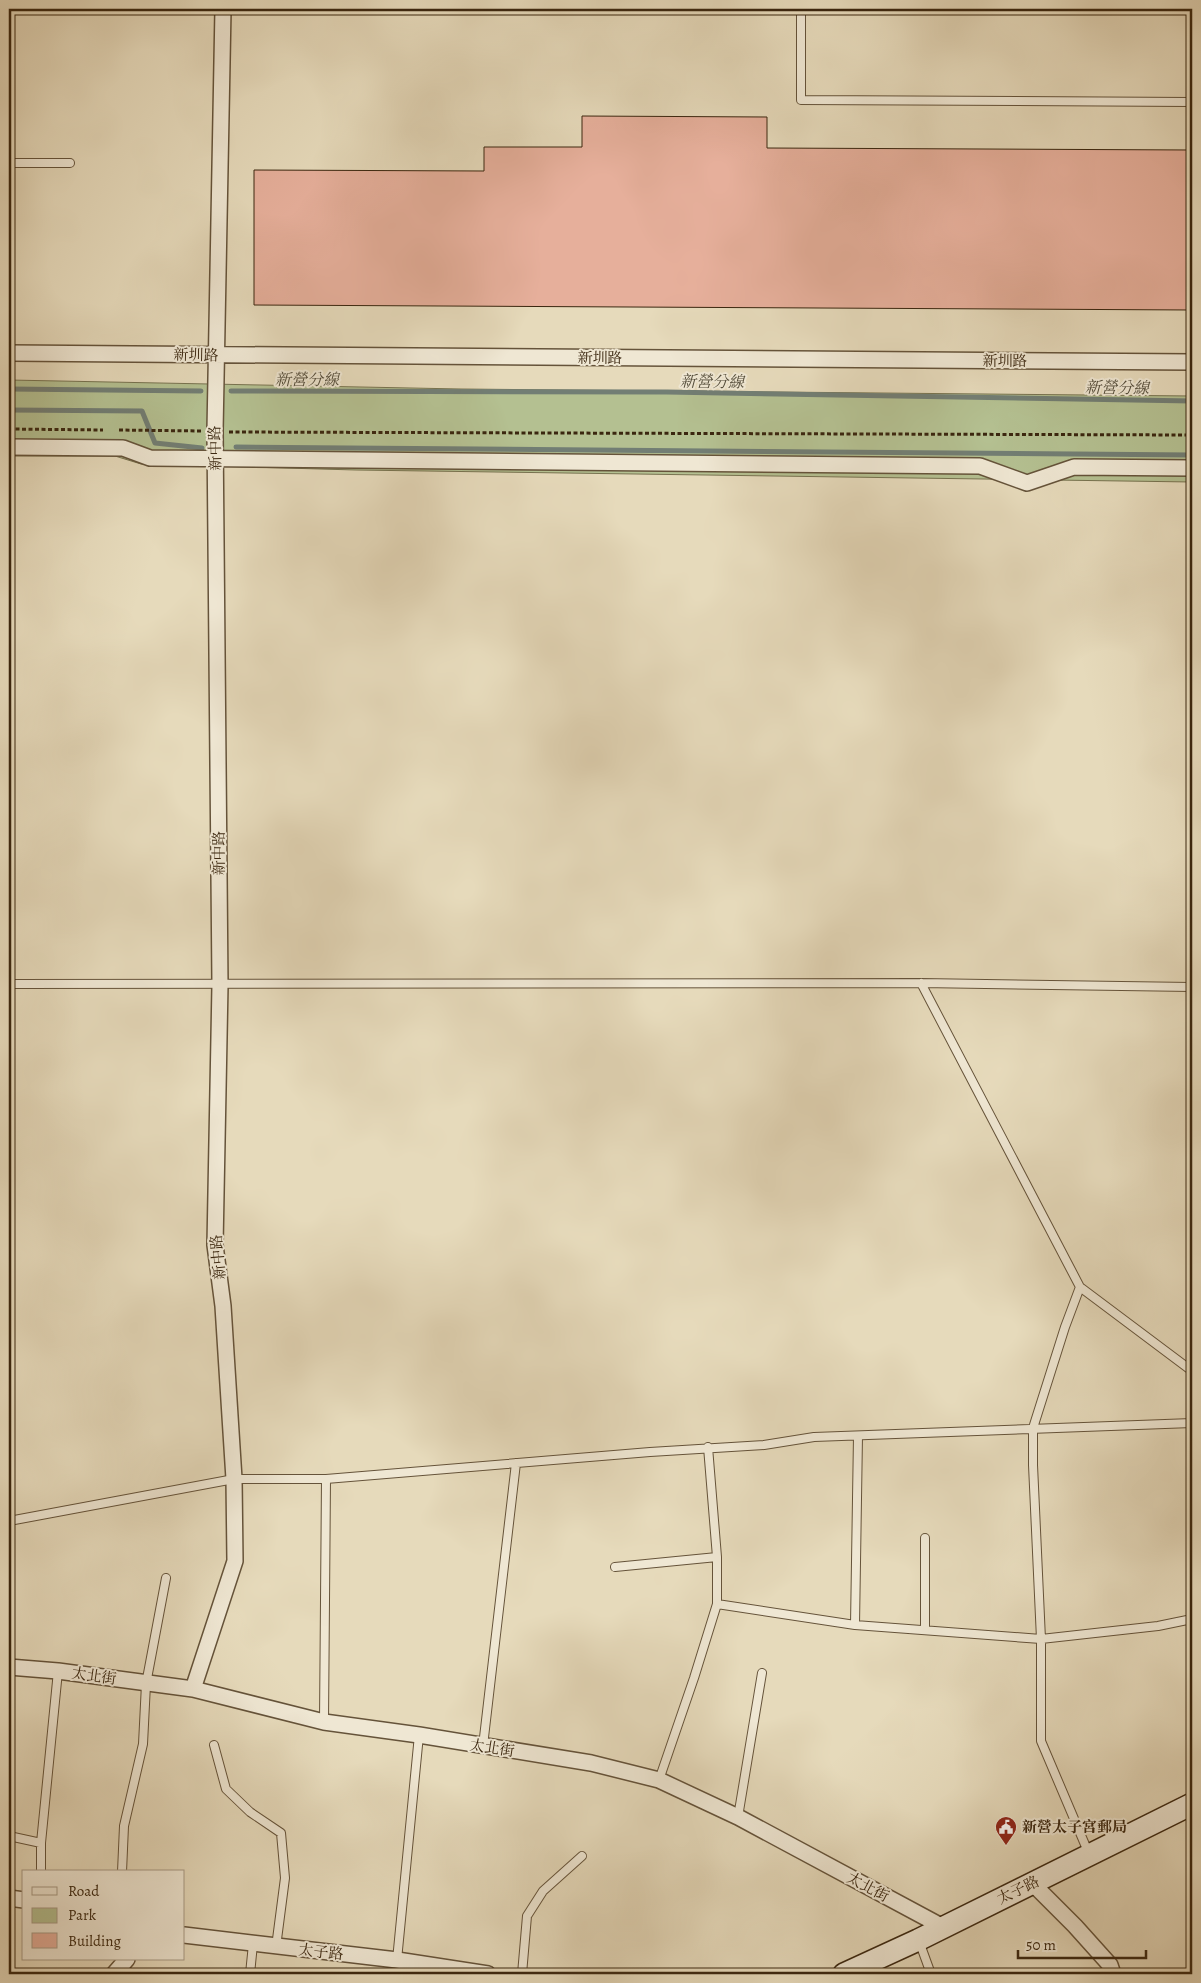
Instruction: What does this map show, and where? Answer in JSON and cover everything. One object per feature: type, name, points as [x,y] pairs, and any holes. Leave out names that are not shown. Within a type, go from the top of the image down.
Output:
[{"type":"street","name":"新中路","points":[[193,1689],[235,1561],[234,1479],[223,1306],[214,1245],[220,985],[215,431],[222,9]]},
{"type":"street","name":"新圳路","points":[[9,353],[1192,362]]},
{"type":"street","points":[[9,447],[123,448],[150,458],[980,466],[1027,483],[1074,467],[1192,468]]},
{"type":"street","name":"太北街","points":[[9,1667],[58,1671],[193,1689],[324,1722],[419,1735],[483,1747],[591,1763],[660,1780],[738,1817],[943,1927]]},
{"type":"street","name":"太子路","points":[[844,1974],[918,1940],[1090,1854],[1191,1808]]},
{"type":"street","points":[[1032,1883],[1075,1926],[1110,1965],[1113,1974]]},
{"type":"street","points":[[9,1898],[22,1900]]},
{"type":"street","name":"太子路","points":[[185,1935],[397,1960],[488,1974]]},
{"type":"street","points":[[114,1974],[126,1960]]},
{"type":"lane","points":[[801,9],[801,100],[1192,102]]},
{"type":"lane","points":[[9,163],[70,162]]},
{"type":"lane","points":[[921,983],[1080,1287],[1192,1371]]},
{"type":"lane","points":[[9,984],[921,983],[1192,988]]},
{"type":"lane","points":[[1080,1287],[1064,1327],[1033,1428],[1041,1639],[1041,1741],[1090,1854]]},
{"type":"lane","points":[[9,1521],[234,1479],[326,1478],[764,1445],[814,1437],[1192,1423]]},
{"type":"lane","points":[[855,1625],[858,1436]]},
{"type":"lane","points":[[660,1780],[717,1604],[717,1557],[708,1448]]},
{"type":"lane","points":[[483,1747],[516,1463]]},
{"type":"lane","points":[[324,1722],[326,1478]]},
{"type":"lane","points":[[925,1630],[926,1538]]},
{"type":"lane","points":[[616,1567],[717,1557]]},
{"type":"lane","points":[[122,1870],[124,1826],[143,1744],[146,1684],[166,1578]]},
{"type":"lane","points":[[717,1604],[855,1625],[1041,1639],[1158,1626],[1192,1619]]},
{"type":"lane","points":[[41,1870],[41,1844],[58,1671]]},
{"type":"lane","points":[[738,1817],[762,1673]]},
{"type":"lane","points":[[397,1960],[419,1735]]},
{"type":"lane","points":[[214,1745],[226,1789],[250,1812],[281,1833],[285,1878],[276,1947]]},
{"type":"lane","points":[[9,1836],[41,1844]]},
{"type":"lane","points":[[522,1974],[526,1916],[544,1891],[582,1856]]},
{"type":"lane","points":[[918,1940],[931,1974]]},
{"type":"lane","points":[[250,1974],[253,1944]]},
{"type":"path","points":[[9,429],[104,430]]},
{"type":"path","points":[[114,430],[1192,436]]},
{"type":"green space","points":[[9,380],[461,389],[1192,396],[1192,482],[356,470],[141,464],[115,456],[9,456]]},
{"type":"building","points":[[582,116],[767,117],[767,148],[1192,150],[1192,310],[254,305],[254,170],[484,171],[484,147],[582,147]]},
{"type":"waterway","name":"新營分線","points":[[9,389],[201,391]]},
{"type":"waterway","name":"新營分線","points":[[231,391],[667,392],[1192,401]]},
{"type":"waterway","points":[[9,410],[142,411],[155,443],[202,448]]},
{"type":"waterway","points":[[236,447],[1192,455]]},
{"type":"place","name":"新營太子宮郵局","points":[[1006,1846]]}]
